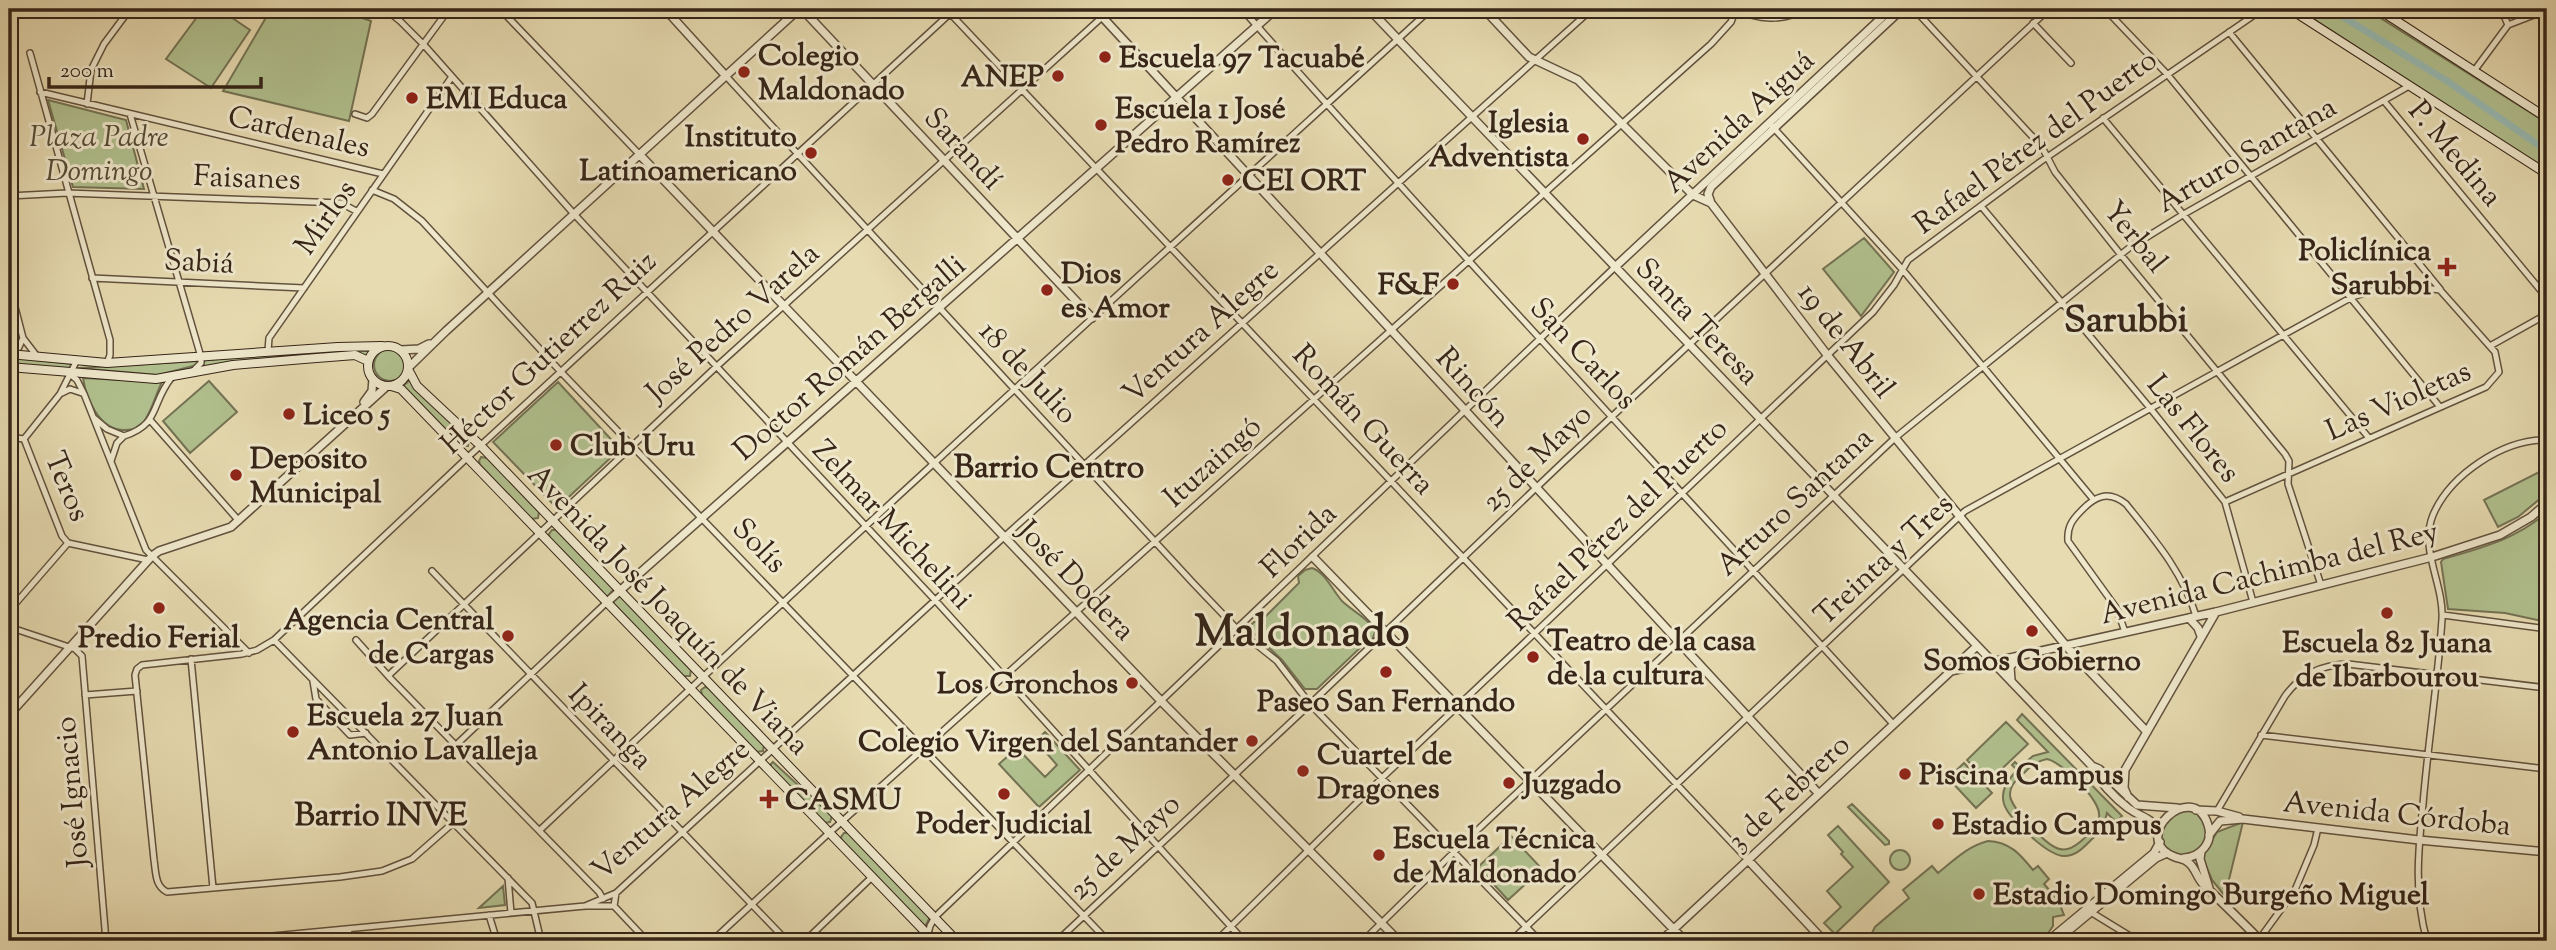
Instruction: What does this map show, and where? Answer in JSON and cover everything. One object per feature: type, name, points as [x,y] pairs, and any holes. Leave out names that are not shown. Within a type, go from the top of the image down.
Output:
[{"type":"main road","points":[[2290,9],[2547,174]]},
{"type":"main road","points":[[2378,9],[2547,118]]},
{"type":"main road","points":[[10,354],[107,363],[268,351],[382,346],[395,347],[401,350],[408,360],[408,369],[404,378],[389,386],[373,379],[368,368],[368,361],[382,346]]},
{"type":"main road","points":[[9,368],[156,379],[233,365],[338,356],[355,355],[368,361]]},
{"type":"main road","name":"Avenida José Joaquín de Viana","points":[[408,369],[417,386],[481,446],[957,941]]},
{"type":"main road","name":"Avenida José Joaquín de Viana","points":[[389,386],[401,389],[468,457],[931,938]]},
{"type":"street","points":[[87,104],[91,70],[104,44],[130,9]]},
{"type":"street","name":"Zelmar Michelini","points":[[385,9],[424,45],[574,214],[935,600],[1244,941]]},
{"type":"street","points":[[355,114],[367,118],[372,114],[449,9]]},
{"type":"street","points":[[500,9],[639,154]]},
{"type":"street","name":"18 de Julio","points":[[665,9],[1155,542],[1237,629],[1277,661],[1310,704],[1540,941]]},
{"type":"street","points":[[408,369],[446,331],[800,9]]},
{"type":"street","name":"Sarandí","points":[[800,9],[1092,318]]},
{"type":"street","name":"Rincón","points":[[1095,9],[1819,794]]},
{"type":"street","name":"José Pedro Varela","points":[[389,675],[716,367],[1111,9]]},
{"type":"street","name":"San Carlos","points":[[1242,9],[1539,339],[1894,725]]},
{"type":"street","name":"Doctor Román Bergalli","points":[[456,745],[619,589],[1098,169],[1276,9]]},
{"type":"street","name":"Santa Teresa","points":[[1369,9],[2091,766]]},
{"type":"street","points":[[540,830],[934,463],[1431,9]]},
{"type":"street","name":"19 de Abril","points":[[1484,9],[1529,57],[1578,80],[1693,195],[1711,203],[1828,356],[2067,647],[2147,732]]},
{"type":"street","name":"Ventura Alegre","points":[[585,906],[616,893],[1084,464],[1592,9]]},
{"type":"street","points":[[1736,9],[1752,16],[1774,18],[1804,9]]},
{"type":"street","name":"Ituzaingó","points":[[712,941],[829,833],[1711,44],[1731,22],[1736,9]]},
{"type":"street","name":"Avenida Aiguá","points":[[1772,127],[1891,9]]},
{"type":"street","name":"Avenida Aiguá","points":[[1615,267],[1902,9]]},
{"type":"street","name":"Yerbal","points":[[1914,9],[2042,147],[2055,172],[2286,454],[2289,461],[2288,484],[2321,585]]},
{"type":"street","name":"25 de Mayo","points":[[1057,941],[1612,416],[2049,9]]},
{"type":"street","points":[[2105,9],[2167,74],[2440,407]]},
{"type":"street","name":"Rafael Pérez del Puerto","points":[[1216,941],[1382,778],[1828,356],[1881,303],[1908,260],[2047,157],[2263,9]]},
{"type":"street","points":[[2501,9],[2508,25]]},
{"type":"street","name":"Héctor Gutierrez Ruiz","points":[[137,691],[135,675],[142,665],[249,653],[274,640],[646,292],[873,85],[950,10]]},
{"type":"street","name":"Román Guerra","points":[[950,10],[1463,559],[1749,860]]},
{"type":"street","points":[[2474,71],[2508,25],[2547,10]]},
{"type":"street","points":[[2033,23],[2071,63]]},
{"type":"street","points":[[2229,32],[2440,289],[2490,345]]},
{"type":"street","points":[[30,53],[110,340],[107,363]]},
{"type":"street","name":"Mirlos","points":[[268,351],[269,338],[451,78]]},
{"type":"street","name":"Arturo Santana","points":[[1363,941],[1454,852],[1896,437],[2061,302],[2121,255],[2184,214],[2409,86]]},
{"type":"street","name":"Cardenales","points":[[40,92],[383,174]]},
{"type":"street","name":"P. Medina","points":[[2384,101],[2547,298]]},
{"type":"street","points":[[130,114],[201,357],[201,363],[190,373]]},
{"type":"street","points":[[2103,118],[2369,438]]},
{"type":"street","points":[[1772,127],[1902,269],[2093,499]]},
{"type":"street","name":"José Dodera","points":[[639,154],[1162,702],[1399,941]]},
{"type":"street","name":"Avenida Aiguá","points":[[1711,203],[1708,191],[1730,164]]},
{"type":"street","name":"Solís","points":[[372,190],[406,206],[561,372],[1108,941]]},
{"type":"street","name":"Faisanes","points":[[9,196],[67,193],[341,203],[356,211]]},
{"type":"street","name":"Las Flores","points":[[1982,206],[2225,502],[2253,602]]},
{"type":"street","name":"Florida","points":[[931,938],[930,926],[935,917],[1615,267]]},
{"type":"street","name":"Sabiá","points":[[92,278],[303,288]]},
{"type":"street","points":[[9,284],[23,338],[38,358]]},
{"type":"street","name":"Treinta y Tres","points":[[1511,941],[1965,511],[2352,297],[2394,284],[2440,289]]},
{"type":"street","name":"Las Violetas","points":[[2225,502],[2486,387],[2495,380],[2500,367],[2490,345],[2547,314]]},
{"type":"street","points":[[401,350],[419,349],[446,331]]},
{"type":"street","points":[[10,354],[19,347],[23,338]]},
{"type":"street","points":[[9,437],[24,439],[60,394],[77,360]]},
{"type":"street","points":[[70,374],[77,380],[84,394],[150,558],[249,653]]},
{"type":"street","points":[[111,465],[117,443],[124,436],[141,430],[150,420],[160,394],[172,377]]},
{"type":"street","points":[[353,416],[372,391],[373,379]]},
{"type":"street","points":[[9,715],[150,558],[159,551],[231,527],[389,386]]},
{"type":"street","points":[[60,394],[70,389],[84,394]]},
{"type":"street","points":[[92,416],[107,429],[124,436]]},
{"type":"street","points":[[150,420],[239,521]]},
{"type":"street","name":"Teros","points":[[9,611],[68,543],[62,536],[24,439]]},
{"type":"street","points":[[2427,941],[2417,890],[2419,840],[2443,615],[2441,594],[2428,545],[2431,519],[2445,494],[2487,459],[2512,447],[2547,440]]},
{"type":"street","points":[[2126,632],[2118,609],[2068,541],[2067,531],[2072,521],[2093,499],[2102,495],[2126,504],[2171,563],[2181,579],[2201,636]]},
{"type":"street","name":"Avenida Cachimba del Rey","points":[[1993,663],[2216,612],[2431,556],[2500,535],[2531,517],[2547,503]]},
{"type":"street","points":[[68,543],[150,558]]},
{"type":"street","points":[[1313,557],[1685,941]]},
{"type":"street","name":"Ipiranga","points":[[432,572],[787,941]]},
{"type":"street","points":[[2128,797],[2124,788],[2125,770],[2216,612]]},
{"type":"street","points":[[2443,615],[2547,629]]},
{"type":"street","points":[[9,627],[68,647]]},
{"type":"street","points":[[274,640],[531,903],[541,941]]},
{"type":"street","points":[[356,640],[599,892],[603,899],[598,906]]},
{"type":"street","points":[[1948,674],[1977,646]]},
{"type":"street","name":"José Ignacio","points":[[68,647],[82,656],[106,941]]},
{"type":"street","points":[[2011,681],[2010,667],[2019,657]]},
{"type":"street","points":[[191,659],[213,888]]},
{"type":"street","name":"3 de Febrero","points":[[1661,941],[1948,674],[1993,663]]},
{"type":"street","points":[[2217,811],[2294,684],[2318,669],[2348,664],[2547,688]]},
{"type":"street","points":[[312,678],[316,699],[350,735],[366,733]]},
{"type":"street","points":[[85,695],[137,691],[158,884],[167,892],[382,871],[412,859],[453,822]]},
{"type":"street","points":[[2261,735],[2547,769]]},
{"type":"street","points":[[2091,766],[2099,769],[2128,797],[2143,806],[2195,810],[2206,820],[2209,835],[2200,859],[2210,889]]},
{"type":"street","points":[[2091,766],[2095,774],[2125,805],[2150,819],[2159,831]]},
{"type":"street","points":[[2167,853],[2160,842],[2161,822],[2167,814],[2185,808]]},
{"type":"street","name":"Avenida Córdoba","points":[[2195,810],[2217,811],[2243,819],[2318,828],[2547,852]]},
{"type":"street","name":"Avenida Córdoba","points":[[2209,835],[2220,821],[2243,819]]},
{"type":"street","points":[[2048,941],[2156,858],[2167,853],[2184,858],[2203,884],[2259,941],[2295,890],[2314,845],[2318,828]]},
{"type":"street","points":[[2056,941],[2154,853],[2160,842]]},
{"type":"street","points":[[2184,858],[2201,852]]},
{"type":"street","points":[[1749,860],[1824,941]]},
{"type":"street","points":[[805,941],[872,877]]},
{"type":"street","points":[[508,878],[511,913]]},
{"type":"street","points":[[616,893],[614,906],[647,941]]},
{"type":"street","name":"Ventura Alegre","points":[[219,941],[287,938],[489,915],[614,906]]},
{"type":"street","points":[[2089,911],[2138,941]]},
{"type":"street","points":[[489,915],[497,941]]},
{"type":"street","points":[[348,929],[351,941]]},
{"type":"street","points":[[1811,941],[1818,935]]},
{"type":"green space","points":[[203,9],[219,9],[250,30],[211,88],[166,59]]},
{"type":"green space","points":[[271,9],[335,11],[371,21],[349,121],[223,91]]},
{"type":"green space","points":[[2298,9],[2366,9],[2547,123],[2547,170]]},
{"type":"green space","name":"Plaza Padre Domingo","points":[[48,100],[126,120],[144,189],[73,187]]},
{"type":"green space","points":[[1864,238],[1894,272],[1861,316],[1823,269]]},
{"type":"green space","points":[[390,349],[401,354],[406,365],[401,376],[390,381],[379,376],[374,365],[379,354]]},
{"type":"green space","points":[[338,350],[370,351],[367,356],[358,353],[202,368],[205,360]]},
{"type":"green space","points":[[9,357],[73,364],[68,369],[9,364]]},
{"type":"green space","points":[[198,361],[197,365],[158,375],[78,368]]},
{"type":"green space","points":[[83,378],[162,382],[143,423],[134,429],[124,430],[107,425],[95,412]]},
{"type":"green space","points":[[410,380],[469,439],[468,446],[462,446],[403,386]]},
{"type":"green space","points":[[209,381],[237,412],[190,453],[163,421]]},
{"type":"green space","name":"Club Uru","points":[[558,382],[620,449],[557,508],[493,442]]},
{"type":"green space","points":[[481,457],[487,458],[539,512],[538,518],[531,519],[480,465]]},
{"type":"green space","points":[[2547,468],[2547,493],[2518,517],[2498,527],[2484,500]]},
{"type":"green space","points":[[2547,512],[2547,622],[2505,613],[2448,609],[2441,562],[2443,559],[2511,536]]},
{"type":"green space","points":[[552,530],[556,530],[614,589],[607,597],[550,538]]},
{"type":"green space","points":[[1312,568],[1321,573],[1342,601],[1365,619],[1375,632],[1372,640],[1364,644],[1317,689],[1305,689],[1282,660],[1248,628],[1254,622],[1260,622],[1299,583],[1298,576]]},
{"type":"green space","points":[[619,594],[691,670],[690,676],[683,676],[613,603]]},
{"type":"green space","points":[[705,687],[764,745],[763,751],[756,752],[702,695],[701,690]]},
{"type":"green space","points":[[2022,714],[2122,816],[2116,822],[2107,813],[2097,834],[2072,855],[2057,854],[2039,844],[2013,818],[2004,804],[2004,790],[2017,770],[2012,765],[2015,762],[2020,767],[2033,756],[2048,752],[2017,720]],"holes":[[[2047,759],[2088,792],[2099,817],[2097,824],[2083,840],[2065,849],[2054,847],[2038,834],[2022,817],[2010,795],[2014,782],[2032,766]]]},
{"type":"green space","points":[[2006,722],[2028,744],[1988,782],[1967,760]]},
{"type":"green space","points":[[1045,732],[1080,770],[1039,807],[999,764],[1017,748],[1045,777],[1057,765],[1036,741]]},
{"type":"green space","points":[[773,762],[800,787],[808,790],[832,816],[830,822],[824,823],[771,768]]},
{"type":"green space","points":[[1964,763],[1992,793],[1976,808],[1948,778]]},
{"type":"green space","points":[[1852,804],[1889,844],[1885,845],[1848,807]]},
{"type":"green space","points":[[2190,809],[2206,820],[2207,844],[2184,858],[2164,847],[2161,835],[2164,818]]},
{"type":"green space","points":[[2243,822],[2225,896],[2212,880],[2203,855],[2217,832]]},
{"type":"green space","points":[[1838,826],[1889,882],[1835,934],[1824,923],[1841,907],[1827,891],[1853,867],[1828,835]]},
{"type":"green space","points":[[844,833],[849,833],[930,917],[925,927],[842,841]]},
{"type":"green space","points":[[1511,836],[1542,869],[1508,900],[1478,867]]},
{"type":"green space","name":"Estadio Domingo Burgeño Miguel","points":[[1988,841],[2008,846],[2033,870],[2038,866],[2049,879],[2044,884],[2058,900],[2064,915],[2053,917],[2053,926],[2046,936],[2048,940],[1868,941],[1875,927],[1909,898],[1903,890],[1932,866],[1938,873],[1968,850]]},
{"type":"green space","points":[[1896,850],[1904,850],[1910,860],[1904,870],[1896,870],[1890,864],[1890,856]]},
{"type":"green space","points":[[503,886],[505,905],[479,908]]},
{"type":"waterway","points":[[2330,9],[2447,81],[2547,151]]},
{"type":"place","name":"Escuela 97 Tacuabé","points":[[1105,57]]},
{"type":"place","name":"Colegio Maldonado","points":[[744,72]]},
{"type":"place","name":"ANEP","points":[[1058,76]]},
{"type":"place","name":"EMI Educa","points":[[412,98]]},
{"type":"place","name":"Escuela 1 José Pedro Ramírez","points":[[1101,125]]},
{"type":"place","name":"Iglesia Adventista","points":[[1583,139]]},
{"type":"place","name":"Instituto Latinoamericano","points":[[811,153]]},
{"type":"place","name":"CEI ORT","points":[[1228,180]]},
{"type":"place","name":"Policlínica Sarubbi","points":[[2447,267]]},
{"type":"place","name":"F&F","points":[[1453,284]]},
{"type":"place","name":"Dios es Amor","points":[[1047,290]]},
{"type":"place","name":"Liceo 5","points":[[289,414]]},
{"type":"place","name":"Club Uru","points":[[556,445]]},
{"type":"place","name":"Deposito Municipal","points":[[236,475]]},
{"type":"place","name":"Predio Ferial","points":[[159,608]]},
{"type":"place","name":"Escuela 82 Juana de Ibarbourou","points":[[2387,613]]},
{"type":"place","name":"Somos Gobierno","points":[[2032,631]]},
{"type":"place","name":"Agencia Central de Cargas","points":[[508,636]]},
{"type":"place","name":"Teatro de la casa de la cultura","points":[[1533,657]]},
{"type":"place","name":"Paseo San Fernando","points":[[1386,672]]},
{"type":"place","name":"Los Gronchos","points":[[1132,683]]},
{"type":"place","name":"Escuela 27 Juan Antonio Lavalleja","points":[[293,732]]},
{"type":"place","name":"Colegio Virgen del Santander","points":[[1252,741]]},
{"type":"place","name":"Cuartel de Dragones","points":[[1303,771]]},
{"type":"place","name":"Piscina Campus","points":[[1905,774]]},
{"type":"place","name":"Juzgado","points":[[1509,783]]},
{"type":"place","name":"Poder Judicial","points":[[1004,794]]},
{"type":"place","name":"CASMU","points":[[769,799]]},
{"type":"place","name":"Estadio Campus","points":[[1938,824]]},
{"type":"place","name":"Escuela Técnica de Maldonado","points":[[1379,855]]},
{"type":"place","name":"Estadio Domingo Burgeño Miguel","points":[[1979,894]]},
{"type":"district","name":"Sarubbi","points":[[2126,318]]},
{"type":"district","name":"Barrio Centro","points":[[1049,466]]},
{"type":"district","name":"Maldonado","points":[[1302,630]]},
{"type":"district","name":"Barrio INVE","points":[[381,814]]}]
